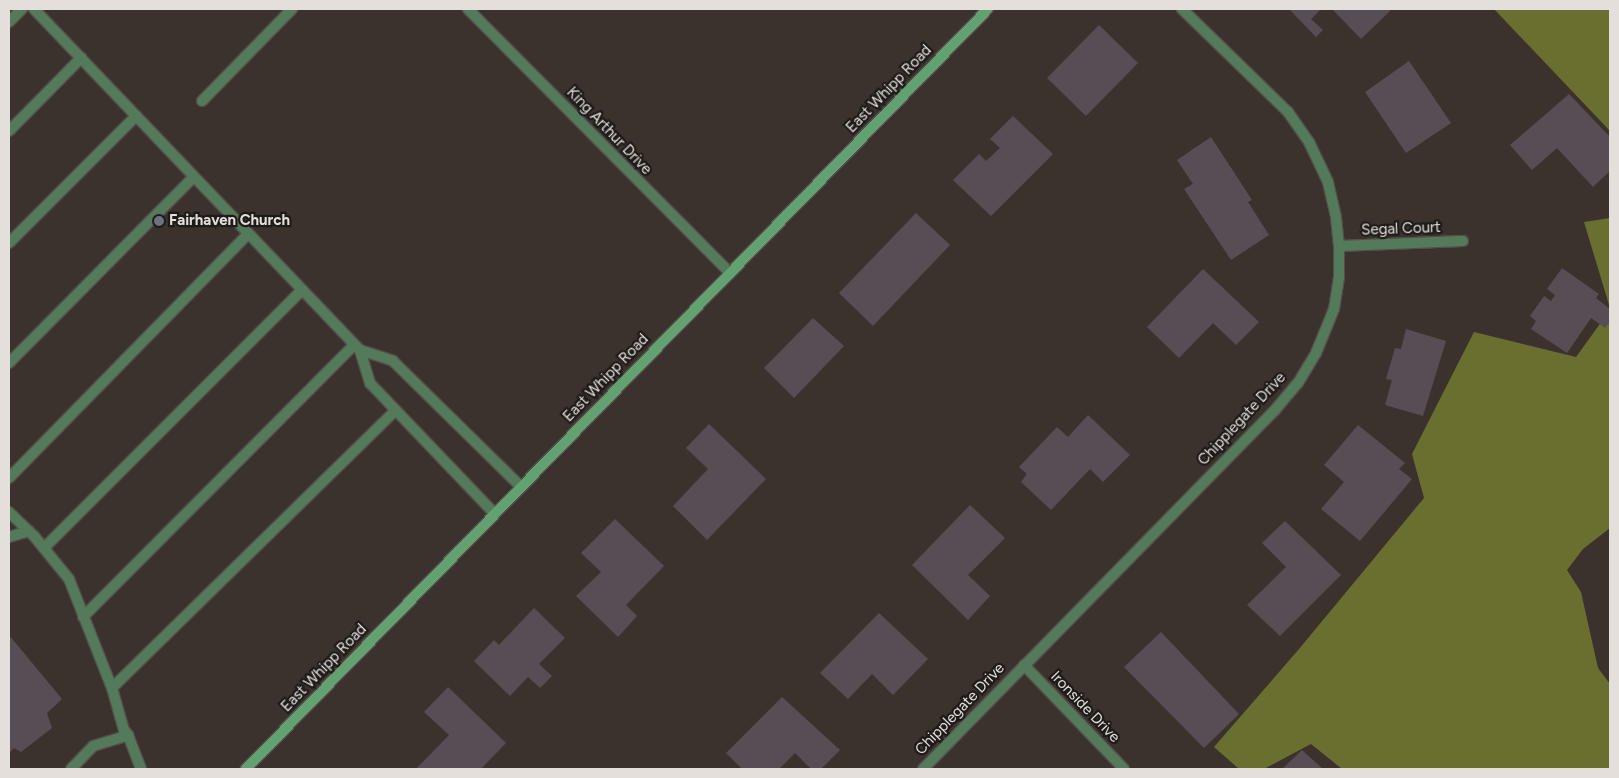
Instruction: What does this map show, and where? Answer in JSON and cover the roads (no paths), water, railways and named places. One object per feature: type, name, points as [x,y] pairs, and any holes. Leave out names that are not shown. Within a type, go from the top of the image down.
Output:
[{"type":"main road","name":"East Whipp Road","points":[[246,769],[988,9]]},
{"type":"street","points":[[9,22],[22,9]]},
{"type":"street","points":[[34,9],[357,348],[370,383],[496,514]]},
{"type":"street","points":[[202,101],[292,9]]},
{"type":"street","name":"King Arthur Drive","points":[[468,9],[730,273]]},
{"type":"street","name":"Chipplegate Drive","points":[[922,769],[1268,417],[1298,383],[1316,353],[1334,309],[1339,276],[1339,246],[1336,217],[1328,182],[1309,142],[1288,112],[1182,9]]},
{"type":"street","points":[[9,131],[81,58]]},
{"type":"street","points":[[9,243],[136,116]]},
{"type":"street","points":[[9,363],[194,177]]},
{"type":"street","points":[[9,478],[248,234]]},
{"type":"street","name":"Segal Court","points":[[1339,246],[1463,241]]},
{"type":"street","points":[[44,548],[302,290]]},
{"type":"street","points":[[357,348],[393,361],[521,487]]},
{"type":"street","points":[[83,617],[357,348]]},
{"type":"street","points":[[112,688],[396,410]]},
{"type":"street","points":[[9,512],[29,531],[69,579],[112,688],[124,730],[128,735],[141,769]]},
{"type":"street","points":[[9,537],[29,531]]},
{"type":"street","name":"Ironside Drive","points":[[1024,665],[1124,769]]},
{"type":"street","points":[[71,769],[93,746],[128,735]]},
{"type":"place","name":"Fairhaven Church","points":[[159,221]]}]
